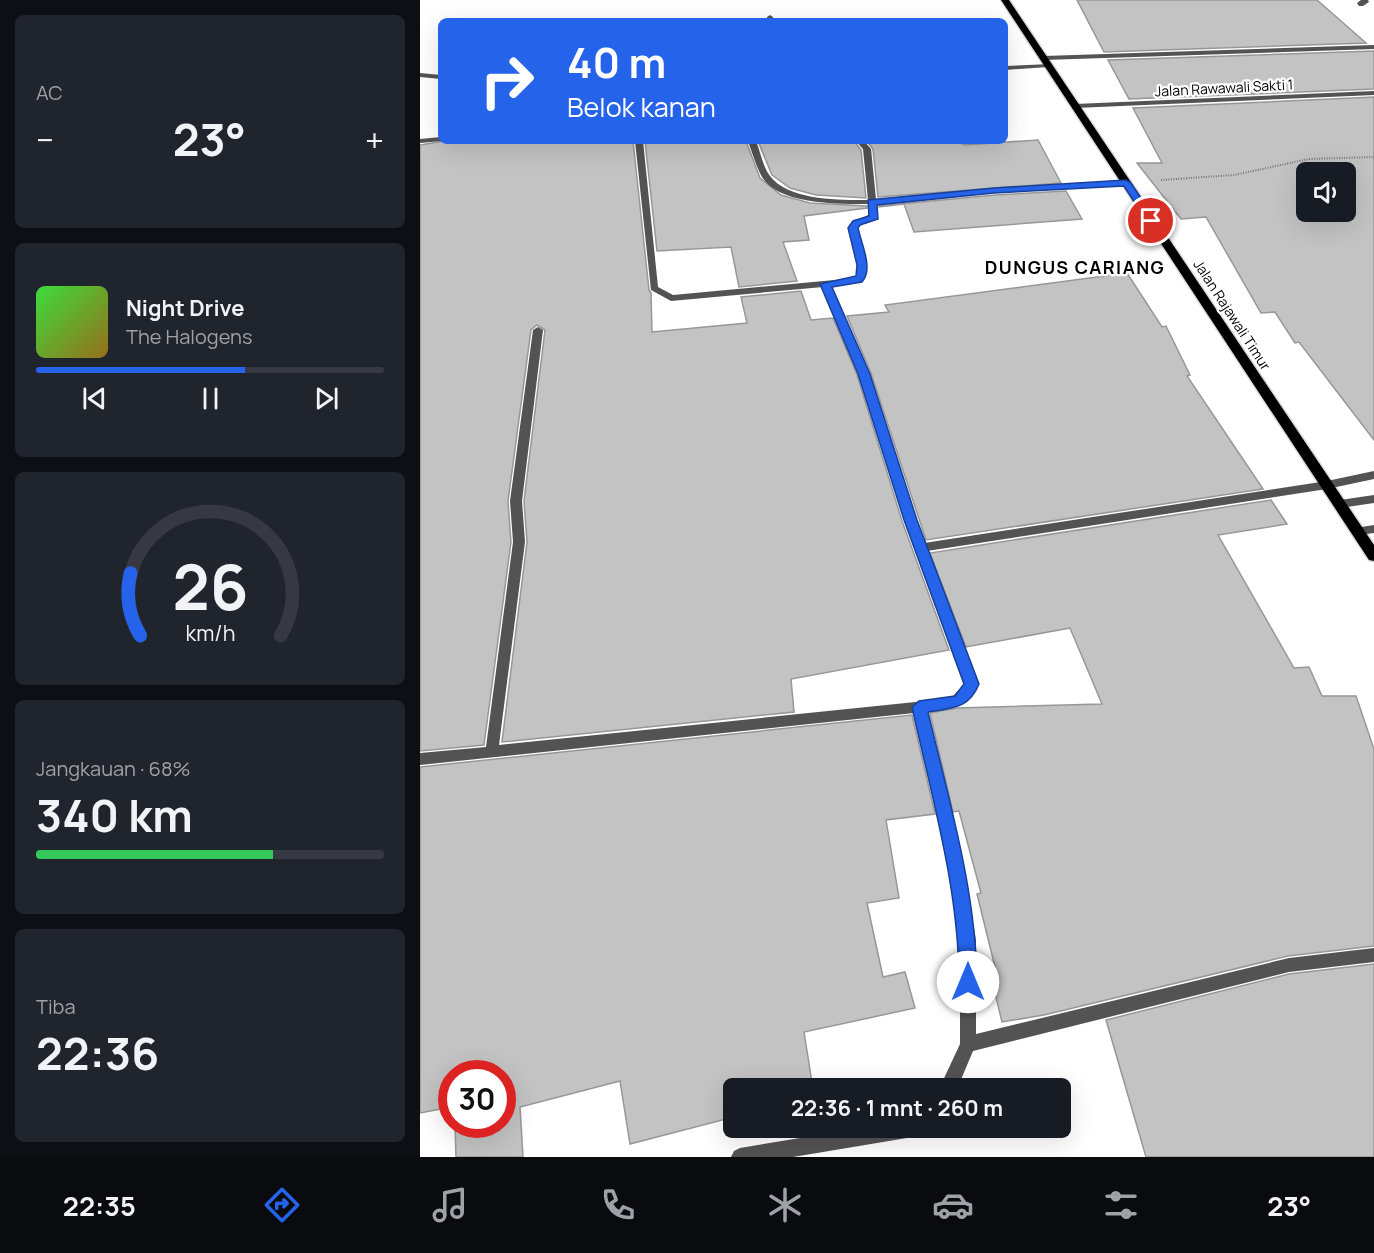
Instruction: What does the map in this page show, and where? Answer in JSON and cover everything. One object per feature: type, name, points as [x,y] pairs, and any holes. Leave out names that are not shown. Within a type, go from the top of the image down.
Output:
[{"type":"main road","name":"Jalan Rajawali Timur","points":[[1005,0],[1374,556]]},
{"type":"street","points":[[1008,67],[1046,61],[1374,47]]},
{"type":"street","points":[[420,75],[438,76]]},
{"type":"street","name":"Jalan Rawawali Sakti 1","points":[[1075,106],[1374,93]]},
{"type":"street","points":[[420,141],[438,139]]},
{"type":"street","points":[[639,144],[654,288],[671,298],[859,280],[862,277],[862,265],[853,228],[856,223],[874,217],[867,149],[863,144]]},
{"type":"street","points":[[753,144],[766,177],[786,193],[834,202],[872,202],[994,190],[1126,183]]},
{"type":"street","points":[[420,759],[919,707],[959,702],[967,693],[971,684],[920,548],[864,374],[826,284]]},
{"type":"street","points":[[492,750],[519,542],[516,501],[538,330]]},
{"type":"street","points":[[920,548],[1327,485],[1374,474]]},
{"type":"street","points":[[1340,504],[1374,499]]},
{"type":"street","points":[[1359,531],[1374,529]]},
{"type":"street","points":[[919,707],[957,873],[968,940],[968,1044],[953,1078]]},
{"type":"street","points":[[968,1044],[1289,965],[1374,955]]},
{"type":"street","points":[[740,1157],[853,1138]]},
{"type":"path","points":[[1126,183],[1234,175],[1309,159],[1374,157]]},
{"type":"building","points":[[1077,0],[1317,0],[1366,43],[1104,52]]},
{"type":"building","points":[[1374,51],[1374,89],[1129,99],[1108,60]]},
{"type":"building","points":[[1374,97],[1374,440],[1299,342],[1295,343],[1275,312],[1261,313],[1206,217],[1181,219],[1137,163],[1162,163],[1133,108]]},
{"type":"building","points":[[1038,140],[1061,183],[878,197],[873,149],[869,144],[965,145],[1008,144],[1008,142]]},
{"type":"building","points":[[438,142],[438,144],[633,144],[651,293],[652,332],[747,323],[741,297],[801,291],[811,320],[833,318],[857,375],[902,521],[949,650],[791,679],[794,712],[502,742],[527,542],[524,501],[545,330],[537,325],[531,330],[508,501],[511,542],[484,745],[420,751],[420,145]]},
{"type":"building","points":[[645,144],[747,144],[760,178],[781,195],[810,203],[867,206],[867,208],[804,216],[809,240],[783,242],[797,281],[739,287],[731,247],[657,251]]},
{"type":"building","points":[[759,144],[856,144],[861,150],[866,198],[816,195],[790,188],[772,175]]},
{"type":"building","points":[[1066,191],[1082,219],[914,232],[904,204],[879,207],[879,206],[995,195]]},
{"type":"building","points":[[1127,273],[1162,327],[1166,326],[1190,375],[1187,376],[1263,489],[926,540],[871,373],[847,316],[889,312],[885,305]]},
{"type":"building","points":[[1271,500],[1287,524],[1218,535],[1294,668],[1309,667],[1322,696],[1356,696],[1374,749],[1374,946],[1288,956],[1044,1015],[1002,1022],[989,968],[995,967],[977,894],[981,893],[959,811],[953,812],[930,713],[957,708],[1102,704],[1070,628],[966,647],[930,553]]},
{"type":"building","points":[[912,715],[935,814],[886,820],[899,898],[867,903],[883,977],[905,972],[915,1008],[804,1032],[811,1078],[723,1078],[723,1120],[630,1144],[620,1081],[520,1107],[523,1157],[456,1157],[455,1138],[516,1138],[516,1060],[438,1060],[438,1110],[420,1113],[420,767]]},
{"type":"building","points":[[1374,964],[1374,1157],[1146,1157],[1106,1020],[1289,974]]},
{"type":"district","name":"DUNGUS CARIANG","points":[[1075,268]]},
{"type":"route","points":[[968,982],[968,940],[957,873],[919,707],[959,702],[971,684],[910,520],[864,374],[826,284],[859,280],[862,277],[862,265],[853,225],[874,217],[872,202],[994,190],[1126,183],[1151,221]]}]
